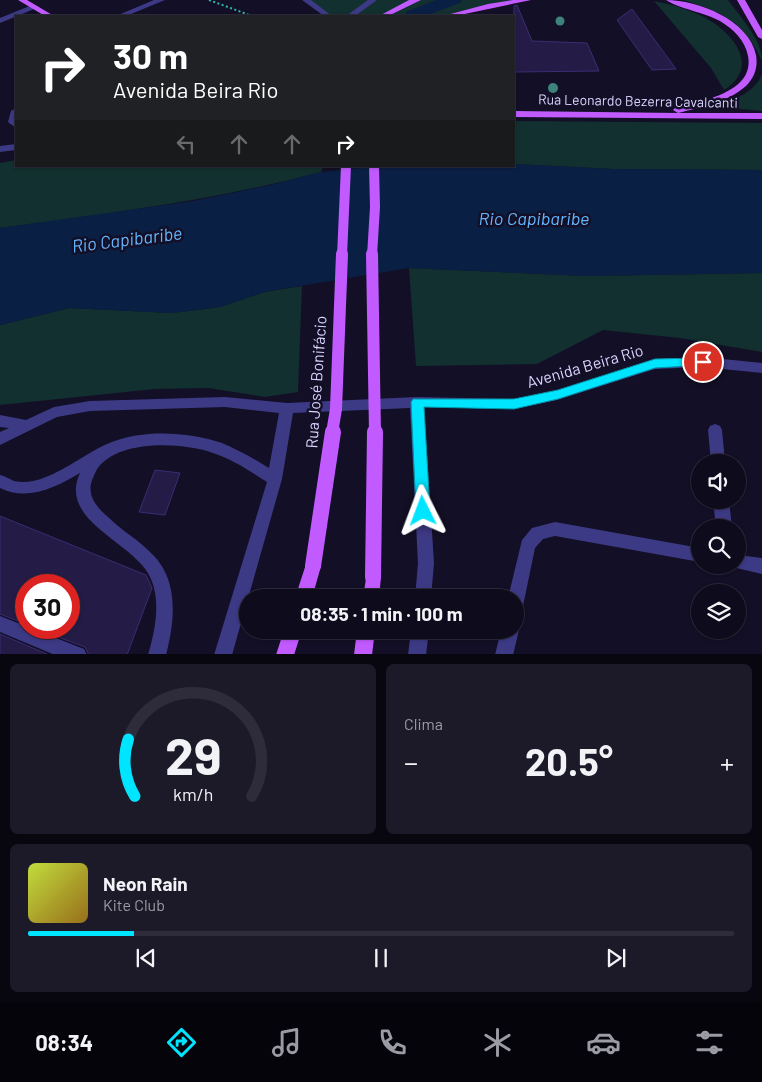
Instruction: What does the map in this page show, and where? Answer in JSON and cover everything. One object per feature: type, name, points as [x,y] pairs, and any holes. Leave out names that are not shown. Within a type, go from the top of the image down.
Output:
[{"type":"main road","points":[[22,0],[48,15]]},
{"type":"main road","points":[[385,15],[417,0]]},
{"type":"main road","points":[[451,15],[488,6],[527,0]]},
{"type":"main road","points":[[666,114],[727,94],[746,81],[753,66],[753,55],[747,42],[735,29],[707,12],[670,0]]},
{"type":"main road","points":[[741,0],[762,37]]},
{"type":"main road","name":"Rua Leonardo Bezerra Cavalcanti","points":[[515,114],[762,116]]},
{"type":"main road","name":"Rua José Bonifácio","points":[[306,589],[313,566],[336,408],[346,167]]},
{"type":"main road","points":[[372,589],[376,473],[371,278],[375,207],[374,167]]},
{"type":"main road","points":[[285,654],[290,639]]},
{"type":"main road","points":[[363,654],[365,639]]},
{"type":"street","points":[[123,15],[161,0]]},
{"type":"street","points":[[306,0],[327,15]]},
{"type":"street","points":[[351,15],[373,0]]},
{"type":"street","points":[[0,21],[35,7]]},
{"type":"street","points":[[0,149],[15,147]]},
{"type":"street","name":"Avenida Beira Rio","points":[[0,439],[54,412],[90,406],[225,402],[287,408],[417,402],[514,404],[558,395],[655,364],[703,362],[762,368]]},
{"type":"street","points":[[417,402],[426,563],[424,589]]},
{"type":"street","points":[[222,654],[274,479],[287,408]]},
{"type":"street","points":[[0,421],[25,425]]},
{"type":"street","points":[[715,430],[717,454]]},
{"type":"street","points":[[0,481],[5,486],[28,489],[48,482],[107,450],[122,444],[154,441],[188,442],[216,448],[274,479]]},
{"type":"street","points":[[107,450],[96,460],[85,478],[83,493],[86,502],[102,523],[154,567],[164,595],[163,635],[157,654]]},
{"type":"street","points":[[519,589],[528,545],[538,533],[555,529],[691,553]]},
{"type":"street","points":[[746,563],[762,566]]},
{"type":"street","points":[[0,624],[78,654]]},
{"type":"street","points":[[417,654],[419,639]]},
{"type":"street","points":[[504,654],[508,639]]},
{"type":"path","points":[[209,0],[249,15]]},
{"type":"green space","points":[[306,0],[527,0],[452,15],[327,15]]},
{"type":"green space","points":[[683,0],[728,0],[754,37],[761,53],[762,61],[748,37],[731,20],[710,9]]},
{"type":"green space","points":[[654,1],[696,13],[723,31],[739,50],[742,60],[741,70],[735,81],[724,90],[711,68]]},
{"type":"green space","points":[[762,74],[762,111],[721,107],[754,86]]},
{"type":"green space","points":[[515,121],[762,123],[762,170],[612,169],[515,164]]},
{"type":"green space","points":[[15,160],[15,167],[323,167],[321,172],[242,191],[121,212],[0,228],[0,163]]},
{"type":"green space","points":[[409,268],[586,276],[762,273],[762,352],[680,338],[603,330],[537,364],[416,366]]},
{"type":"green space","points":[[302,286],[298,392],[265,397],[208,388],[155,389],[0,405],[0,325],[69,308],[172,313],[220,307],[264,292]]},
{"type":"water","name":"Rio Capibaribe","points":[[515,164],[612,169],[762,170],[762,273],[586,276],[409,268],[264,292],[220,307],[172,313],[69,308],[0,325],[0,228],[193,201],[271,185],[321,172],[370,167],[515,167]]},
{"type":"building","points":[[517,5],[532,41],[587,43],[599,71],[515,72],[514,6]]},
{"type":"building","points":[[632,9],[676,69],[652,70],[617,20]]},
{"type":"building","points":[[155,470],[180,473],[165,515],[139,512]]},
{"type":"building","points":[[0,516],[146,575],[152,588],[127,654],[88,654],[85,647],[64,639],[80,639],[80,574],[15,574],[15,620],[0,614]]},
{"type":"building","points":[[0,634],[47,654],[0,654]]},
{"type":"waterway","points":[[414,15],[436,5],[454,0]]},
{"type":"route","points":[[423,511],[417,402],[514,404],[558,395],[655,364],[703,362]]}]
